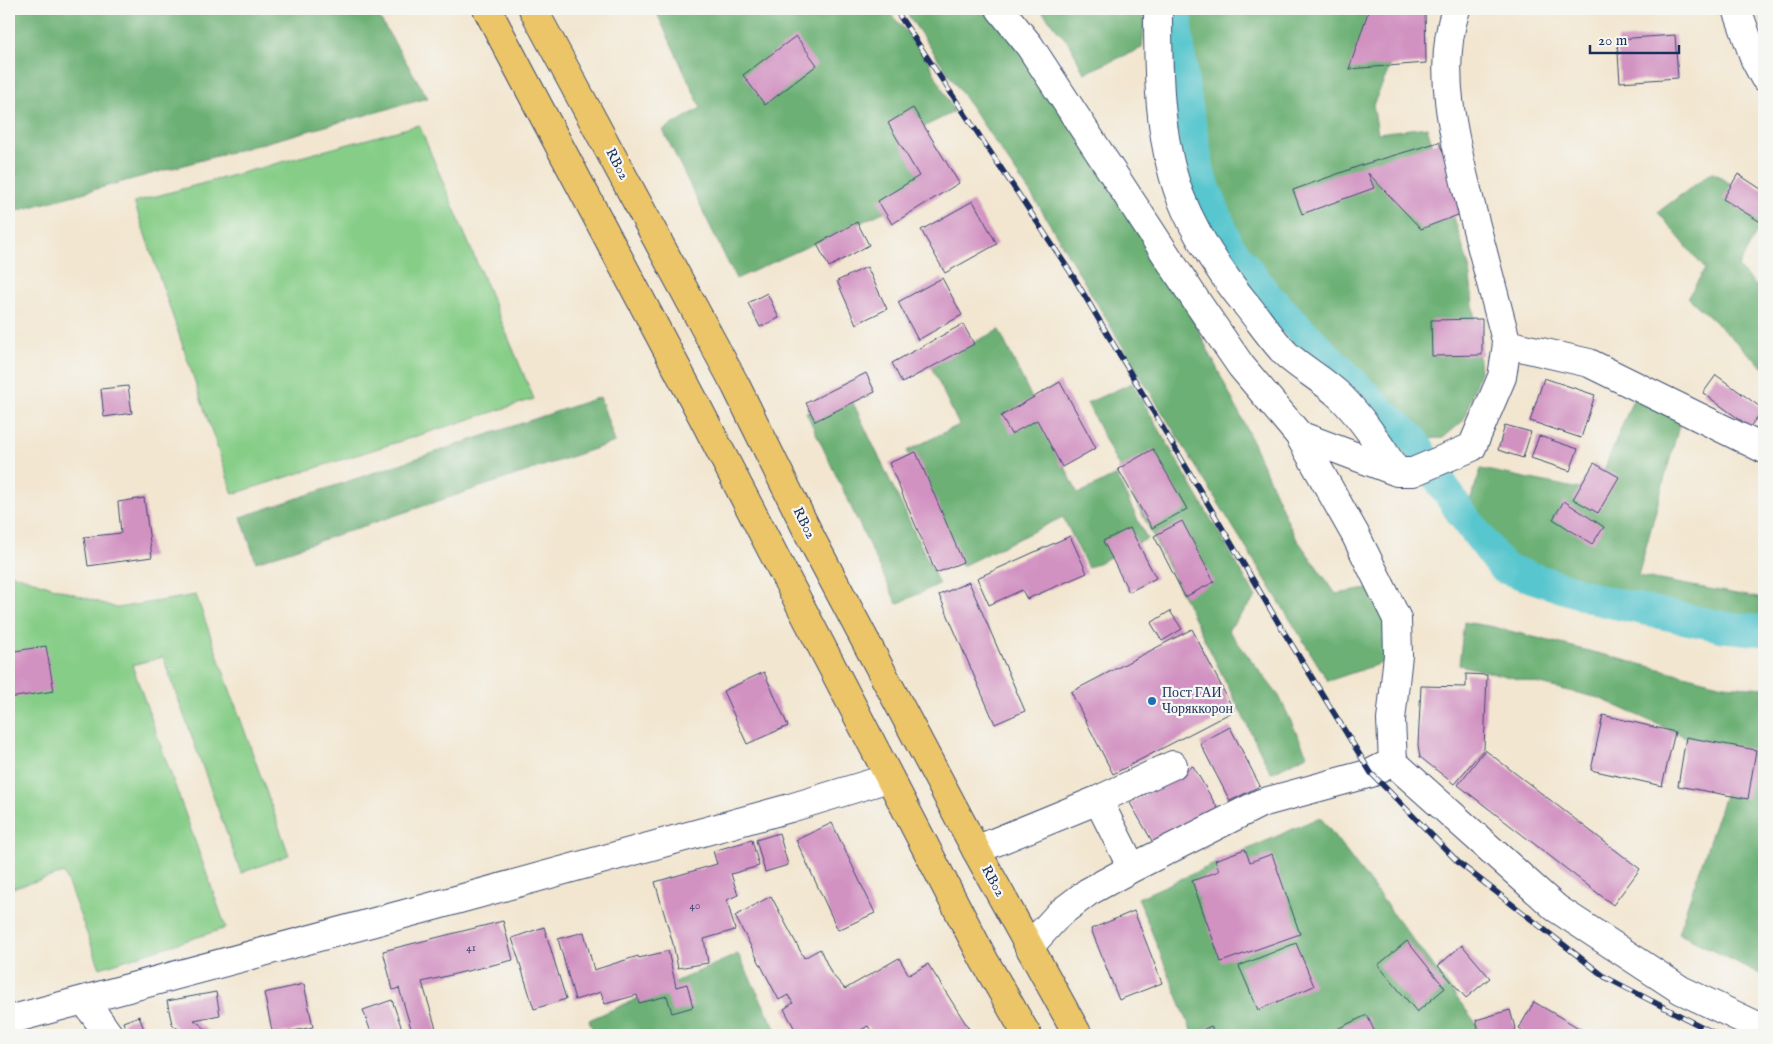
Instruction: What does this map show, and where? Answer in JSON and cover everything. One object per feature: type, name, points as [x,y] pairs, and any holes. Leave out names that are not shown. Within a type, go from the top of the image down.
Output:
[{"type":"highway","points":[[487,9],[611,242],[984,960],[1027,1035]]},
{"type":"highway","name":"RB02","points":[[533,9],[736,386],[812,540],[976,850],[1078,1035]]},
{"type":"street","points":[[1000,9],[1028,45],[1241,366],[1299,435],[1355,534],[1397,619],[1398,655],[1391,720],[1394,762],[1556,908],[1681,990],[1764,1029]]},
{"type":"street","points":[[1158,9],[1158,59],[1163,118],[1170,158],[1180,195],[1201,240],[1228,282],[1286,354],[1340,396],[1405,472]]},
{"type":"street","points":[[1299,435],[1405,472],[1472,447],[1502,377],[1507,344],[1453,134],[1448,62],[1452,22],[1456,9]]},
{"type":"street","points":[[1737,9],[1755,60],[1764,77]]},
{"type":"street","points":[[1507,344],[1589,363],[1764,449]]},
{"type":"street","points":[[1029,947],[1059,914],[1088,892],[1132,868],[1261,803],[1371,772],[1394,762]]},
{"type":"street","points":[[976,850],[1098,800],[1174,765]]},
{"type":"street","points":[[23,1024],[84,1000],[772,813],[889,778]]},
{"type":"street","points":[[1098,800],[1132,868]]},
{"type":"street","points":[[84,1000],[109,1035]]},
{"type":"green space","points":[[9,9],[374,9],[428,98],[9,213]]},
{"type":"green space","points":[[655,9],[886,9],[922,49],[954,112],[915,131],[941,186],[736,279],[663,130],[701,108]]},
{"type":"green space","points":[[904,9],[991,9],[1154,241],[1244,423],[1294,535],[1336,594],[1374,588],[1393,622],[1385,662],[1328,681],[1145,384],[1039,206]]},
{"type":"green space","points":[[1040,9],[1146,9],[1142,48],[1084,73],[1071,46]]},
{"type":"green space","points":[[1188,9],[1413,9],[1405,33],[1373,105],[1378,133],[1427,127],[1469,267],[1480,371],[1463,421],[1443,438],[1423,439],[1410,427],[1276,291],[1255,266],[1237,239],[1213,186],[1197,128],[1189,68]]},
{"type":"green space","points":[[419,125],[534,399],[233,494],[134,202]]},
{"type":"green space","points":[[1712,172],[1764,205],[1764,219],[1738,267],[1764,294],[1764,368],[1688,297],[1705,269],[1658,212]]},
{"type":"green space","points":[[999,330],[1078,494],[1116,475],[1147,539],[1088,568],[1063,517],[962,566],[907,451],[959,425],[930,364]]},
{"type":"green space","points":[[1132,383],[1256,597],[1228,630],[1279,696],[1307,755],[1271,773],[1087,403]]},
{"type":"green space","points":[[848,392],[939,584],[897,604],[806,412]]},
{"type":"green space","points":[[600,397],[615,442],[256,562],[241,517]]},
{"type":"green space","points":[[1634,397],[1686,400],[1638,576],[1764,599],[1764,630],[1603,592],[1505,560],[1467,509],[1481,469],[1595,492]]},
{"type":"green space","points":[[9,573],[117,608],[196,595],[289,855],[241,873],[163,657],[132,665],[226,928],[100,968],[64,873],[9,889]]},
{"type":"green space","points":[[1464,622],[1494,627],[1723,685],[1764,688],[1764,976],[1678,933],[1737,760],[1599,698],[1459,665]]},
{"type":"green space","points":[[1320,817],[1485,1035],[1193,1035],[1138,898]]},
{"type":"green space","points":[[738,954],[777,1032],[772,1035],[595,1035],[589,1020]]},
{"type":"building","points":[[1369,9],[1425,9],[1426,63],[1349,69]]},
{"type":"building","points":[[1675,35],[1678,78],[1620,82],[1617,39]]},
{"type":"building","points":[[796,36],[817,65],[765,105],[743,75]]},
{"type":"building","points":[[913,108],[959,183],[892,224],[878,201],[919,176],[888,123]]},
{"type":"building","points":[[1439,142],[1466,212],[1421,229],[1368,173],[1374,188],[1302,214],[1293,190],[1365,164]]},
{"type":"building","points":[[1738,174],[1764,191],[1764,224],[1723,199]]},
{"type":"building","points":[[973,201],[997,244],[945,273],[921,230]]},
{"type":"building","points":[[857,222],[869,245],[829,267],[817,244]]},
{"type":"building","points":[[867,267],[887,309],[856,324],[837,281]]},
{"type":"building","points":[[942,278],[962,315],[918,340],[898,302]]},
{"type":"building","points":[[767,293],[779,318],[760,327],[748,303]]},
{"type":"building","points":[[1482,319],[1482,355],[1432,356],[1431,320]]},
{"type":"building","points":[[963,324],[974,344],[902,383],[892,363]]},
{"type":"building","points":[[866,373],[875,392],[815,421],[806,403]]},
{"type":"building","points":[[1716,375],[1763,409],[1750,427],[1703,393]]},
{"type":"building","points":[[1544,378],[1595,395],[1581,438],[1530,421]]},
{"type":"building","points":[[1060,382],[1096,448],[1062,467],[1037,420],[1011,434],[1001,416]]},
{"type":"building","points":[[128,386],[132,413],[104,417],[101,389]]},
{"type":"building","points":[[1505,425],[1531,432],[1523,458],[1498,450]]},
{"type":"building","points":[[1539,436],[1578,449],[1570,471],[1531,458]]},
{"type":"building","points":[[1153,449],[1187,509],[1152,528],[1118,469]]},
{"type":"building","points":[[916,452],[963,562],[936,573],[889,463]]},
{"type":"building","points":[[1594,463],[1619,477],[1598,513],[1573,499]]},
{"type":"building","points":[[144,498],[152,557],[88,566],[84,537],[121,533],[118,502]]},
{"type":"building","points":[[1564,501],[1604,527],[1592,544],[1553,519]]},
{"type":"building","points":[[1182,521],[1214,582],[1185,597],[1154,536]]},
{"type":"building","points":[[1130,528],[1156,578],[1129,592],[1103,541]]},
{"type":"building","points":[[1070,536],[1087,573],[1027,599],[1022,590],[989,605],[977,578]]},
{"type":"building","points":[[969,582],[1025,711],[995,724],[939,595]]},
{"type":"building","points":[[1170,611],[1182,629],[1162,641],[1151,623]]},
{"type":"building","name":"Пост ГАИ Чоряккорон","points":[[1192,629],[1234,711],[1113,774],[1071,692]]},
{"type":"building","points":[[46,646],[54,691],[9,698],[9,652]]},
{"type":"building","points":[[764,672],[788,726],[747,744],[723,691]]},
{"type":"building","points":[[1466,674],[1487,675],[1484,749],[1454,784],[1420,757],[1418,745],[1421,686],[1466,687]]},
{"type":"building","points":[[1603,715],[1675,732],[1662,786],[1591,770]]},
{"type":"building","points":[[1230,727],[1260,786],[1230,801],[1200,743]]},
{"type":"building","points":[[1686,737],[1756,750],[1748,799],[1678,786]]},
{"type":"building","points":[[1485,750],[1640,869],[1613,905],[1458,785]]},
{"type":"building","points":[[1193,766],[1218,809],[1155,846],[1130,803]]},
{"type":"building","points":[[832,823],[875,913],[838,930],[796,840]]},
{"type":"building","points":[[779,833],[788,865],[765,872],[756,840]]},
{"type":"building","points":[[752,840],[759,866],[731,874],[738,895],[727,900],[735,930],[704,939],[708,963],[678,968],[655,882],[717,864],[713,851]]},
{"type":"building","points":[[1245,849],[1250,862],[1272,854],[1300,934],[1221,962],[1192,881],[1219,871],[1215,860]]},
{"type":"building","points":[[771,896],[804,958],[820,949],[831,973],[845,989],[899,958],[909,975],[928,964],[973,1035],[874,1035],[868,1026],[852,1035],[798,1035],[784,1009],[793,1003],[788,995],[779,1000],[735,916]]},
{"type":"building","points":[[1134,911],[1162,983],[1119,1000],[1091,929]]},
{"type":"building","points":[[503,921],[513,960],[422,982],[438,1035],[413,1035],[399,988],[393,990],[383,951]]},
{"type":"building","points":[[544,927],[566,999],[534,1009],[512,938]]},
{"type":"building","points":[[584,932],[594,970],[638,956],[639,958],[668,951],[676,987],[687,984],[693,1007],[672,1013],[667,996],[639,1003],[637,995],[605,1004],[601,992],[575,1000],[558,939]]},
{"type":"building","points":[[1407,941],[1445,988],[1417,1012],[1378,965]]},
{"type":"building","points":[[1296,943],[1314,986],[1258,1010],[1239,966]]},
{"type":"building","points":[[1462,945],[1490,978],[1466,998],[1438,966]]},
{"type":"building","points":[[304,984],[313,1027],[273,1035],[264,993]]},
{"type":"building","points":[[216,992],[220,1015],[194,1020],[214,1035],[186,1035],[172,1024],[167,1001]]},
{"type":"building","points":[[392,1000],[404,1035],[372,1035],[363,1010]]},
{"type":"building","points":[[1534,1002],[1591,1035],[1530,1035],[1519,1028]]},
{"type":"building","points":[[1510,1010],[1517,1035],[1480,1035],[1476,1020]]},
{"type":"building","points":[[1367,1015],[1376,1035],[1324,1035]]},
{"type":"building","points":[[139,1016],[145,1032],[128,1035],[123,1022]]},
{"type":"building","points":[[1211,1026],[1216,1035],[1192,1035]]},
{"type":"waterway","points":[[1178,9],[1177,30],[1184,87],[1200,175],[1228,244],[1267,296],[1381,411],[1412,438],[1461,513],[1503,568],[1603,601],[1724,627],[1764,631]]},
{"type":"railway","points":[[895,9],[1073,276],[1282,629],[1371,773],[1459,863],[1605,977],[1718,1035]]},
{"type":"place","name":"Пост ГАИ Чоряккорон","points":[[1152,701]]}]
